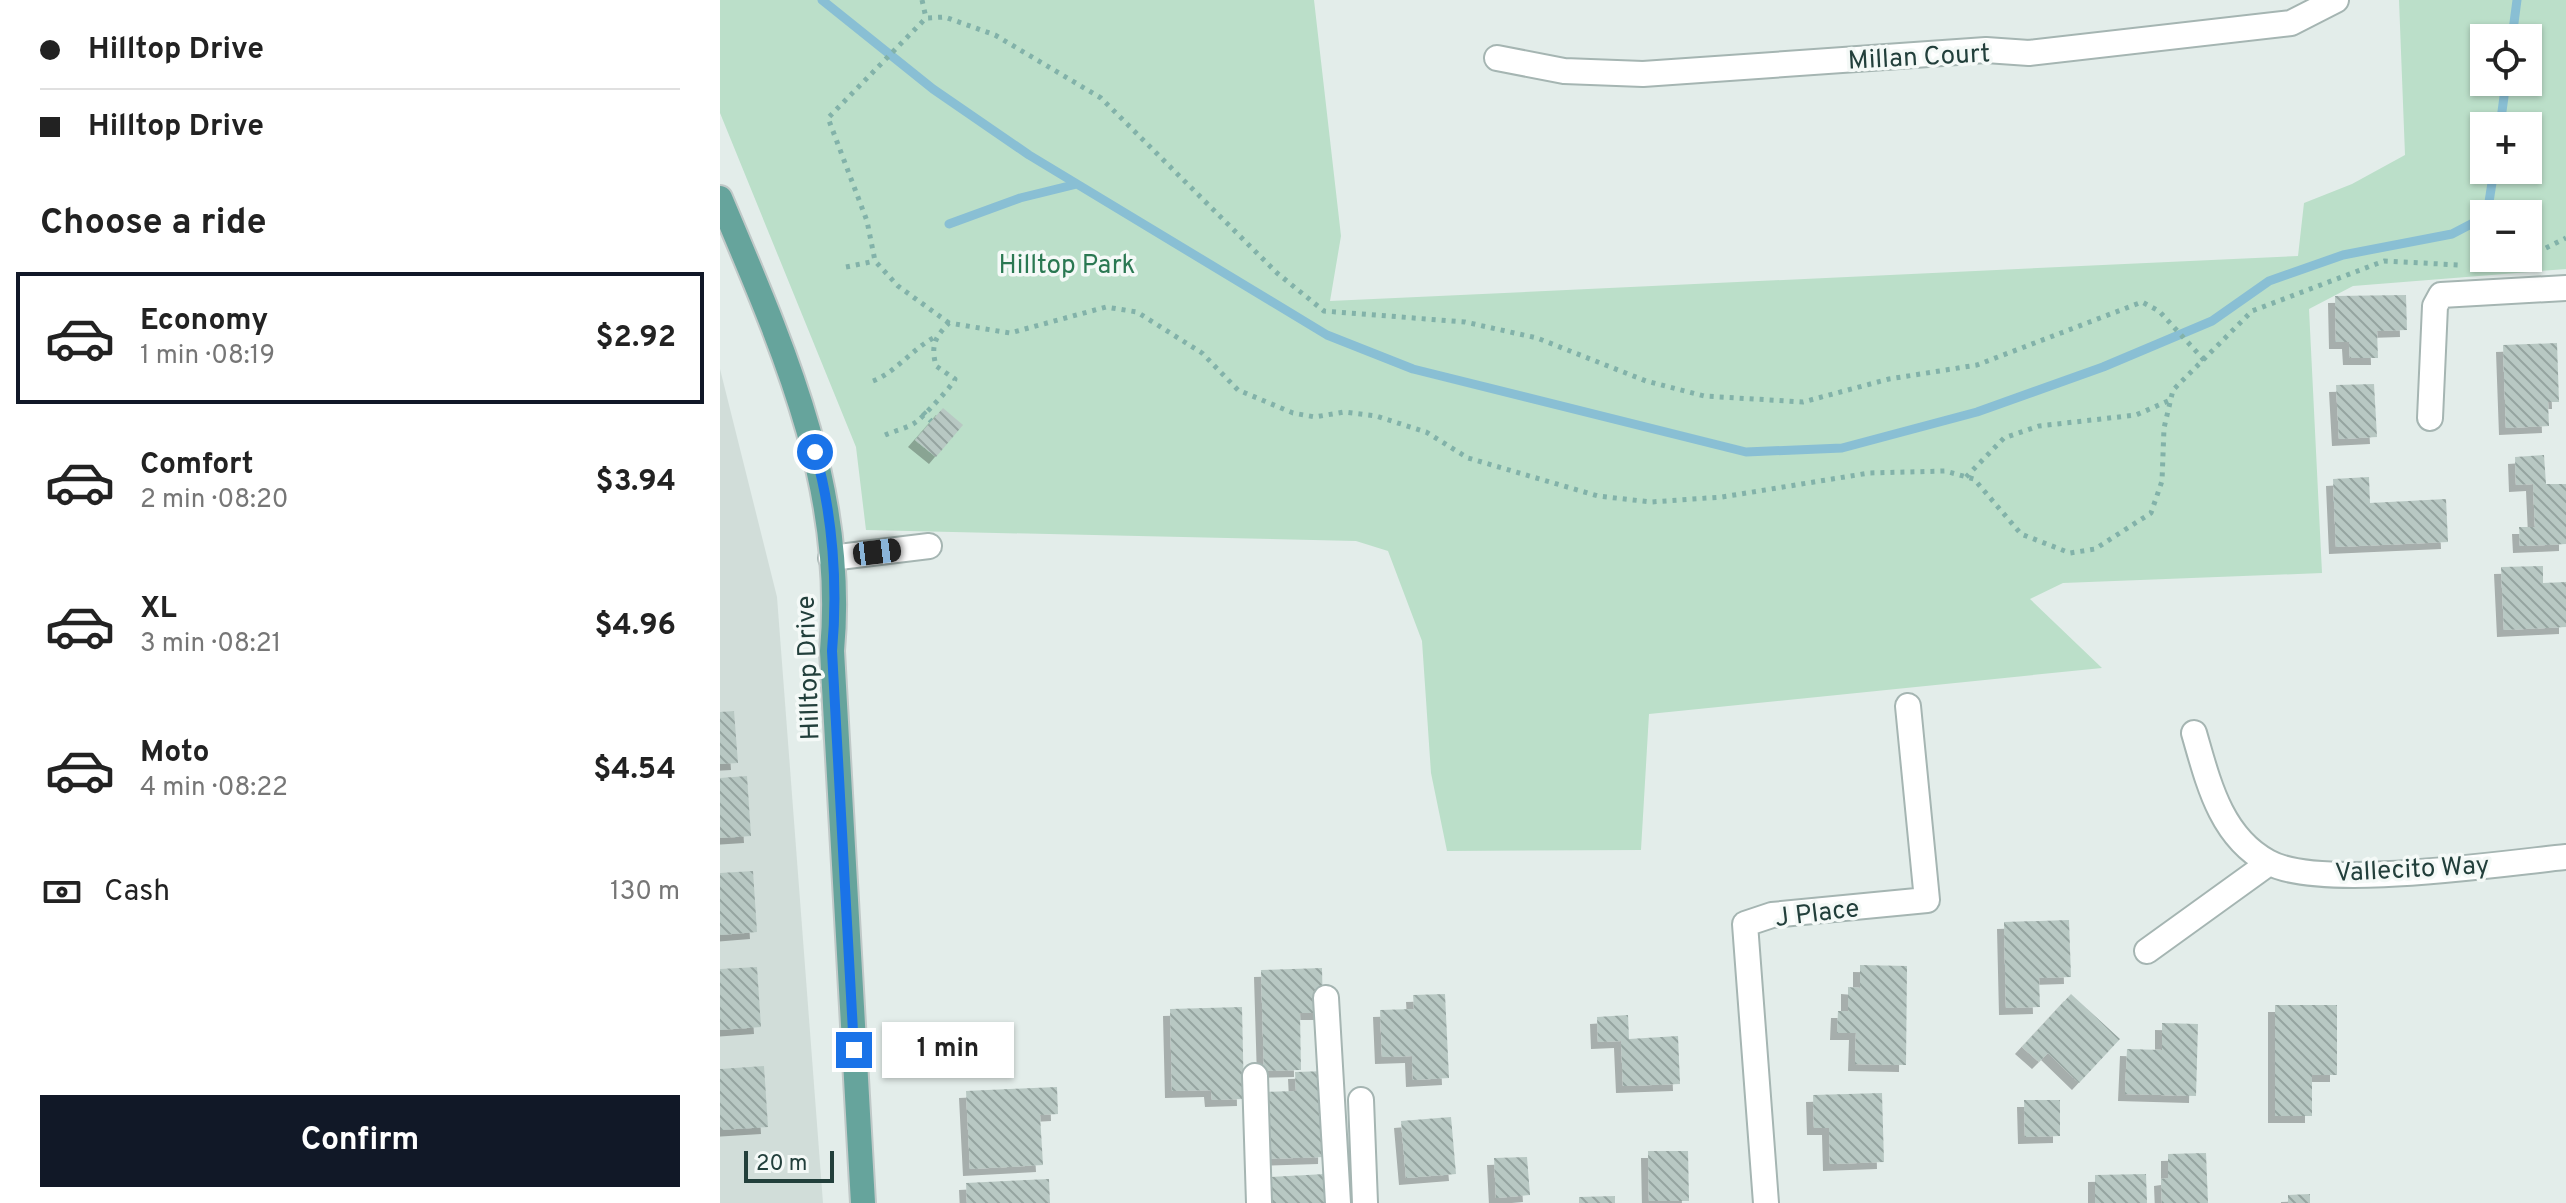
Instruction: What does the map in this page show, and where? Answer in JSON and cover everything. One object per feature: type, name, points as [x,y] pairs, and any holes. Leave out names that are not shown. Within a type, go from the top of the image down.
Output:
[{"type":"main road","name":"Hilltop Drive","points":[[720,198],[789,362],[824,482],[836,611],[832,651],[863,1203]]},
{"type":"street","name":"Millan Court","points":[[1497,58],[1564,71],[1643,74],[1986,50],[2029,53],[2291,23],[2336,0]]},
{"type":"street","points":[[2430,418],[2435,306],[2441,295],[2566,288]]},
{"type":"street","points":[[831,558],[929,546]]},
{"type":"street","name":"J Place","points":[[1766,1203],[1745,924],[1772,915],[1927,900],[1908,706]]},
{"type":"street","name":"Vallecito Way","points":[[2194,733],[2213,800],[2238,837],[2269,863],[2308,872],[2387,874],[2566,857]]},
{"type":"street","points":[[2147,951],[2269,863]]},
{"type":"street","points":[[1326,998],[1338,1203]]},
{"type":"street","points":[[1255,1076],[1259,1203]]},
{"type":"street","points":[[1361,1100],[1365,1203]]},
{"type":"path","points":[[922,0],[926,18]]},
{"type":"path","points":[[2205,361],[2159,311],[2142,302],[1977,365],[1889,379],[1803,402],[1704,396],[1646,381],[1537,338],[1465,322],[1324,311],[1277,273],[1101,98],[995,35],[945,17],[926,18],[828,118],[867,221],[875,261],[898,286],[949,323],[1010,333],[1106,307],[1137,312],[1202,353],[1238,390],[1293,413],[1315,417],[1344,412],[1376,416],[1426,432],[1468,458],[1598,496],[1651,502],[1722,497],[1869,473],[1945,471],[1974,479],[2021,534],[2070,553],[2095,549],[2151,513],[2162,481],[2169,401],[2173,390],[2205,361],[2252,311],[2384,261],[2470,266]]},
{"type":"path","points":[[2542,250],[2566,238]]},
{"type":"path","points":[[846,267],[875,261]]},
{"type":"path","points":[[873,381],[888,375],[899,362],[949,323]]},
{"type":"path","points":[[885,435],[917,422],[923,412],[953,386],[955,379],[936,366],[932,349],[936,336]]},
{"type":"path","points":[[1966,477],[2004,438],[2039,426],[2136,415],[2169,401]]},
{"type":"path","points":[[923,412],[931,421]]},
{"type":"shaded area","points":[[720,369],[777,597],[823,1203],[720,1203]]},
{"type":"green space","name":"Hilltop Park","points":[[720,0],[1314,0],[1341,236],[1330,301],[2298,256],[2304,203],[2352,184],[2405,155],[2399,0],[2566,0],[2566,269],[2542,271],[2542,200],[2470,200],[2470,272],[2528,272],[2353,286],[2309,309],[2322,573],[2063,583],[2030,599],[2102,668],[1649,714],[1641,850],[1447,851],[1431,773],[1422,641],[1388,551],[1356,541],[866,530],[856,447],[720,113]]},
{"type":"building","points":[[2406,295],[2407,330],[2377,331],[2378,358],[2350,358],[2349,342],[2336,342],[2335,296]]},
{"type":"building","points":[[2557,343],[2559,402],[2548,402],[2549,426],[2506,428],[2503,345]]},
{"type":"building","points":[[2374,384],[2377,437],[2339,439],[2336,385]]},
{"type":"building","points":[[943,408],[963,425],[936,457],[915,440]]},
{"type":"building","points":[[2544,455],[2546,484],[2566,484],[2566,544],[2520,546],[2519,527],[2535,527],[2533,484],[2516,485],[2515,457]]},
{"type":"building","points":[[2369,477],[2370,503],[2446,499],[2448,542],[2336,547],[2333,479]]},
{"type":"building","points":[[2543,566],[2543,583],[2566,582],[2566,627],[2504,630],[2501,567]]},
{"type":"building","points":[[734,711],[738,763],[720,764],[720,712]]},
{"type":"building","points":[[747,776],[751,836],[720,838],[720,778]]},
{"type":"building","points":[[753,871],[757,932],[720,935],[720,873]]},
{"type":"building","points":[[2069,920],[2071,977],[2039,978],[2040,1007],[2006,1008],[2004,922]]},
{"type":"building","points":[[1860,965],[1907,966],[1906,1065],[1855,1064],[1856,1033],[1837,1033],[1838,1011],[1848,1011],[1848,987],[1860,988]]},
{"type":"building","points":[[757,967],[761,1027],[720,1030],[720,969]]},
{"type":"building","points":[[1322,968],[1323,1013],[1300,1013],[1301,1070],[1264,1071],[1261,970]]},
{"type":"building","points":[[1445,994],[1449,1078],[1413,1080],[1412,1056],[1382,1057],[1380,1010],[1414,1009],[1413,995]]},
{"type":"building","points":[[2071,994],[2120,1039],[2079,1083],[2048,1053],[2039,1062],[2022,1047]]},
{"type":"building","points":[[2275,1005],[2337,1005],[2337,1075],[2312,1075],[2312,1116],[2275,1116]]},
{"type":"building","points":[[1242,1007],[1244,1099],[1212,1100],[1211,1090],[1172,1091],[1170,1009]]},
{"type":"building","points":[[1628,1015],[1629,1039],[1678,1036],[1680,1084],[1623,1086],[1621,1041],[1598,1042],[1597,1017]]},
{"type":"building","points":[[2162,1023],[2198,1024],[2196,1096],[2125,1094],[2127,1049],[2162,1050]]},
{"type":"building","points":[[764,1066],[768,1127],[720,1130],[720,1069]]},
{"type":"building","points":[[1327,1071],[1325,1157],[1265,1159],[1263,1092],[1296,1091],[1295,1072]]},
{"type":"building","points":[[1057,1087],[1058,1114],[1040,1115],[1043,1165],[970,1169],[966,1091]]},
{"type":"building","points":[[1882,1093],[1884,1162],[1830,1164],[1829,1128],[1814,1128],[1813,1095]]},
{"type":"building","points":[[2024,1100],[2060,1100],[2060,1136],[2025,1137]]},
{"type":"building","points":[[1451,1117],[1456,1174],[1406,1178],[1401,1121]]},
{"type":"building","points":[[1648,1151],[1688,1151],[1689,1201],[1649,1201]]},
{"type":"building","points":[[2206,1153],[2208,1203],[2162,1203],[2161,1179],[2168,1178],[2168,1154]]},
{"type":"building","points":[[1527,1157],[1530,1195],[1496,1198],[1494,1158]]},
{"type":"building","points":[[1325,1174],[1326,1203],[1272,1203],[1270,1177]]},
{"type":"building","points":[[2146,1174],[2147,1203],[2095,1203],[2095,1175]]},
{"type":"building","points":[[1049,1179],[1050,1203],[967,1203],[966,1183]]},
{"type":"building","points":[[2310,1194],[2310,1203],[2288,1203],[2288,1195]]},
{"type":"building","points":[[1615,1196],[1615,1203],[1579,1203],[1579,1197]]},
{"type":"waterway","points":[[822,0],[933,89],[1029,155],[1327,335],[1413,369],[1746,452],[1842,448],[1977,412],[2103,367],[2212,321],[2269,281],[2343,255],[2452,234],[2475,222],[2489,202],[2492,184]]},
{"type":"waterway","points":[[2514,24],[2517,0]]},
{"type":"waterway","points":[[2502,112],[2504,96]]},
{"type":"waterway","points":[[949,224],[1020,198],[1077,184]]},
{"type":"route","points":[[815,452],[824,482],[836,611],[832,651],[854,1050]]}]
